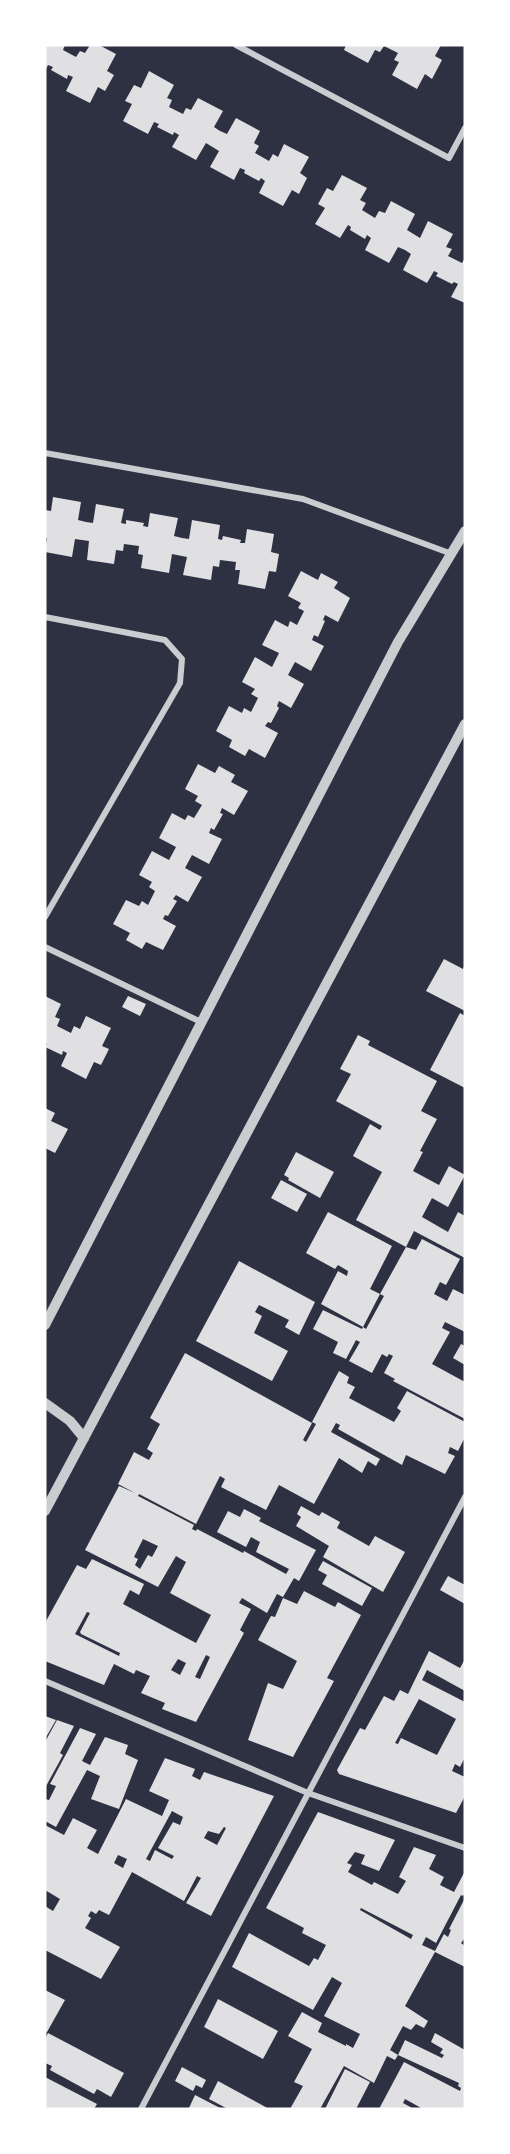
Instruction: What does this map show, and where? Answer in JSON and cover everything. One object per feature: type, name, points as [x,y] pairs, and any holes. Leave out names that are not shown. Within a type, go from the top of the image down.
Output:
[{"type":"street","points":[[236,45],[449,158],[465,128]]},
{"type":"street","points":[[45,453],[303,499],[452,554]]},
{"type":"street","points":[[45,1325],[398,642],[465,531]]},
{"type":"street","points":[[45,617],[165,640],[182,659],[180,683],[45,917]]},
{"type":"street","points":[[45,1511],[465,724]]},
{"type":"street","points":[[45,946],[201,1022]]},
{"type":"street","points":[[45,1403],[70,1421],[84,1438]]},
{"type":"street","points":[[141,2109],[465,1497]]},
{"type":"street","points":[[45,1681],[308,1793],[465,1848]]},
{"type":"building","points":[[45,45],[65,45],[63,50],[76,57],[80,51],[85,53],[90,45],[99,45],[116,54],[107,71],[114,75],[105,91],[98,87],[90,103],[66,91],[73,77],[68,75],[67,79],[51,70],[53,67],[48,65],[45,71]]},
{"type":"building","points":[[346,45],[441,45],[435,56],[442,60],[432,79],[425,74],[417,89],[392,75],[399,62],[394,60],[398,53],[384,46],[380,52],[375,50],[368,63],[344,50]]},
{"type":"building","points":[[149,71],[174,85],[167,98],[172,100],[169,107],[183,114],[186,108],[191,110],[198,98],[223,111],[214,127],[220,131],[227,134],[236,118],[260,131],[254,143],[259,146],[255,153],[269,161],[273,154],[278,157],[284,144],[309,157],[300,173],[307,178],[299,194],[292,190],[283,206],[259,193],[265,181],[261,178],[259,181],[244,173],[245,170],[240,168],[234,180],[210,167],[219,151],[206,143],[196,160],[172,147],[179,135],[174,132],[173,135],[157,127],[159,124],[154,122],[148,134],[123,121],[132,104],[125,101],[134,85],[141,88]]},
{"type":"building","points":[[342,175],[367,188],[360,200],[366,203],[362,210],[375,218],[379,211],[385,213],[391,201],[415,214],[407,230],[420,238],[428,221],[453,234],[446,247],[452,249],[448,256],[462,263],[465,258],[465,303],[451,297],[458,284],[454,282],[452,284],[436,276],[438,273],[434,271],[427,283],[403,270],[411,254],[405,250],[398,247],[389,263],[365,250],[371,238],[367,235],[365,239],[350,230],[351,227],[348,225],[340,238],[315,224],[325,208],[318,204],[327,188],[333,191]]},
{"type":"building","points":[[53,497],[81,502],[78,520],[86,522],[93,523],[96,504],[124,509],[121,523],[126,524],[126,520],[144,523],[143,526],[148,527],[150,513],[178,518],[174,536],[182,538],[189,539],[192,520],[220,525],[218,539],[222,540],[223,536],[245,543],[247,529],[274,534],[271,552],[279,554],[276,572],[269,571],[265,589],[238,584],[240,570],[235,570],[236,562],[220,560],[219,567],[213,566],[211,580],[183,575],[187,557],[172,554],[169,573],[141,568],[143,555],[138,554],[139,546],[124,544],[123,551],[116,550],[114,564],[87,560],[89,541],[75,539],[72,557],[45,552],[47,538],[45,538],[45,510],[51,511]]},
{"type":"building","points":[[301,571],[318,580],[321,573],[338,582],[334,588],[350,598],[338,622],[325,615],[323,620],[325,621],[318,637],[314,635],[312,640],[324,646],[311,671],[295,662],[288,675],[304,684],[291,708],[279,701],[277,706],[279,708],[271,723],[268,722],[265,726],[278,733],[265,758],[249,749],[245,756],[229,747],[232,740],[216,731],[229,706],[242,713],[244,708],[251,712],[258,698],[251,694],[255,689],[242,682],[255,657],[272,667],[279,653],[262,645],[275,620],[288,627],[290,621],[297,625],[304,611],[298,608],[301,603],[288,596]]},
{"type":"building","points":[[198,764],[215,773],[219,766],[235,775],[231,782],[248,791],[234,815],[222,808],[220,813],[223,814],[214,830],[211,828],[209,833],[222,839],[209,864],[192,855],[185,868],[202,877],[188,902],[176,895],[173,899],[177,901],[168,916],[165,915],[163,919],[176,926],[163,950],[146,942],[142,949],[126,940],[130,933],[113,924],[126,900],[139,906],[142,901],[148,905],[155,891],[149,887],[152,882],[139,875],[152,851],[169,860],[176,847],[159,838],[172,813],[185,820],[188,815],[194,818],[202,805],[195,801],[198,796],[185,789]]},
{"type":"building","points":[[444,959],[463,969],[465,964],[465,1011],[426,991]]},
{"type":"building","points":[[45,996],[61,1004],[55,1017],[60,1019],[57,1026],[71,1033],[74,1026],[80,1029],[86,1016],[111,1028],[102,1046],[109,1049],[101,1065],[94,1062],[86,1079],[61,1066],[67,1053],[63,1051],[62,1055],[45,1047],[47,1044],[45,1043]]},
{"type":"building","points":[[128,996],[146,1004],[140,1016],[122,1007]]},
{"type":"building","points":[[460,1013],[465,1016],[465,1088],[430,1070]]},
{"type":"building","points":[[358,1035],[370,1041],[368,1045],[437,1081],[421,1111],[437,1119],[420,1151],[423,1152],[413,1171],[439,1185],[449,1166],[465,1175],[448,1207],[432,1198],[422,1217],[448,1232],[458,1212],[465,1216],[465,1258],[414,1231],[406,1247],[356,1220],[382,1172],[353,1156],[370,1124],[380,1130],[382,1126],[336,1101],[351,1074],[340,1069]]},
{"type":"building","points":[[45,1108],[55,1113],[51,1121],[68,1129],[55,1153],[45,1148]]},
{"type":"building","points":[[296,1152],[334,1172],[320,1198],[288,1180],[289,1178],[284,1175]]},
{"type":"building","points":[[281,1180],[307,1194],[297,1212],[271,1198]]},
{"type":"building","points":[[328,1212],[392,1246],[370,1289],[380,1294],[363,1327],[321,1304],[338,1271],[347,1276],[348,1271],[338,1265],[335,1269],[306,1253]]},
{"type":"building","points":[[422,1239],[460,1259],[446,1285],[440,1282],[434,1294],[447,1301],[453,1289],[465,1295],[465,1332],[445,1322],[442,1328],[450,1332],[432,1364],[465,1382],[465,1419],[393,1381],[395,1379],[384,1373],[393,1356],[389,1354],[387,1357],[382,1354],[372,1373],[349,1361],[360,1342],[356,1340],[346,1359],[333,1353],[338,1342],[313,1329],[323,1310],[362,1329],[363,1327],[366,1329],[384,1296],[380,1294],[406,1247],[416,1250]]},
{"type":"building","points":[[239,1261],[315,1302],[299,1335],[285,1327],[289,1320],[259,1305],[255,1312],[262,1316],[254,1333],[288,1351],[272,1381],[196,1341]]},
{"type":"building","points":[[461,1344],[465,1346],[465,1365],[453,1358]]},
{"type":"building","points":[[185,1353],[312,1423],[303,1440],[306,1442],[316,1424],[312,1422],[339,1371],[349,1377],[347,1383],[355,1387],[349,1398],[394,1422],[401,1411],[397,1408],[407,1391],[465,1422],[465,1437],[458,1451],[450,1447],[448,1453],[455,1456],[445,1474],[406,1455],[402,1465],[338,1429],[340,1425],[336,1423],[331,1432],[380,1459],[376,1466],[368,1461],[362,1473],[339,1458],[314,1504],[279,1485],[266,1510],[221,1487],[225,1479],[220,1476],[196,1524],[139,1494],[138,1496],[194,1525],[192,1529],[196,1531],[197,1529],[243,1553],[244,1551],[286,1574],[289,1569],[256,1552],[260,1542],[251,1537],[246,1547],[217,1532],[228,1511],[240,1517],[244,1509],[261,1518],[259,1521],[316,1550],[299,1581],[294,1578],[283,1597],[277,1594],[267,1613],[242,1598],[239,1603],[251,1609],[240,1630],[244,1633],[196,1722],[162,1709],[165,1703],[141,1693],[150,1676],[136,1670],[134,1674],[114,1664],[104,1685],[45,1661],[45,1623],[77,1565],[86,1569],[92,1559],[144,1584],[139,1595],[130,1590],[123,1604],[196,1643],[211,1615],[170,1593],[186,1562],[176,1556],[158,1587],[85,1550],[119,1486],[135,1493],[118,1484],[134,1452],[149,1460],[153,1453],[147,1449],[160,1424],[150,1418]],"holes":[[[143,1539],[158,1546],[152,1557],[148,1555],[140,1569],[135,1565],[138,1559],[134,1557]],[[87,1612],[90,1613],[81,1634],[120,1653],[119,1656],[75,1634]],[[206,1655],[210,1657],[200,1679],[195,1677]],[[178,1659],[186,1663],[180,1675],[171,1670]]]},
{"type":"building","points":[[301,1506],[319,1516],[322,1512],[340,1522],[337,1528],[369,1546],[375,1536],[405,1552],[383,1592],[323,1557],[329,1546],[296,1526],[301,1517],[297,1514]]},
{"type":"building","points":[[323,1561],[372,1588],[362,1606],[322,1584],[327,1575],[318,1570]]},
{"type":"building","points":[[448,1576],[465,1585],[465,1604],[440,1590]]},
{"type":"building","points":[[304,1591],[335,1607],[338,1602],[361,1615],[327,1678],[334,1681],[293,1757],[248,1740],[268,1683],[283,1689],[297,1661],[258,1640],[271,1616],[275,1617],[283,1598],[297,1604]]},
{"type":"building","points":[[429,1651],[460,1668],[465,1659],[465,1691],[427,1670],[422,1680],[465,1702],[465,1757],[460,1767],[455,1764],[452,1771],[465,1777],[465,1796],[456,1813],[339,1774],[337,1770],[360,1728],[365,1730],[384,1696],[394,1701],[400,1690],[408,1694]],"holes":[[[419,1699],[456,1719],[437,1755],[401,1738],[398,1744],[395,1743]]]},
{"type":"building","points":[[45,1716],[56,1720],[45,1739]]},
{"type":"building","points":[[57,1720],[74,1726],[60,1753],[63,1755],[45,1788],[45,1742]]},
{"type":"building","points":[[80,1728],[96,1734],[82,1761],[90,1765],[105,1737],[128,1745],[125,1754],[138,1760],[119,1809],[91,1799],[100,1776],[87,1770],[56,1827],[45,1821],[45,1799],[49,1800],[56,1786],[50,1784]]},
{"type":"building","points":[[165,1758],[195,1769],[192,1776],[200,1780],[204,1772],[274,1796],[211,1916],[186,1903],[201,1878],[197,1876],[184,1901],[132,1872],[109,1915],[99,1910],[96,1914],[91,1911],[88,1916],[91,1918],[85,1928],[120,1947],[101,1979],[45,1950],[45,1906],[53,1911],[60,1899],[45,1890],[45,1825],[64,1835],[73,1818],[97,1830],[87,1848],[98,1854],[126,1799],[162,1816],[169,1800],[149,1791]],"holes":[[[172,1811],[183,1817],[180,1825],[173,1822],[158,1848],[174,1856],[172,1859],[155,1850],[150,1861],[146,1859]],[[224,1827],[226,1828],[217,1845],[204,1838],[208,1831],[219,1834]],[[118,1855],[127,1859],[123,1868],[114,1863]]]},
{"type":"building","points":[[318,1812],[395,1840],[379,1871],[361,1864],[365,1855],[355,1852],[347,1863],[352,1865],[348,1872],[372,1885],[374,1882],[398,1894],[406,1881],[399,1877],[414,1847],[436,1855],[429,1869],[444,1877],[440,1885],[454,1892],[465,1871],[465,1892],[463,1896],[461,1895],[436,1943],[426,1937],[422,1945],[435,1951],[444,1934],[448,1937],[451,1930],[449,1929],[465,1898],[465,1938],[461,1943],[465,1946],[465,1967],[435,1952],[405,2006],[428,2021],[424,2028],[416,2024],[411,2030],[403,2026],[390,2050],[398,2055],[395,2060],[387,2056],[374,2083],[344,2066],[320,2109],[290,2109],[303,2086],[294,2082],[312,2049],[288,2036],[302,2012],[322,2023],[318,2032],[346,2046],[346,2044],[353,2048],[360,2034],[324,2016],[342,1983],[332,1977],[313,2010],[232,1967],[249,1933],[309,1966],[314,1958],[318,1960],[326,1945],[302,1933],[304,1928],[266,1908]],"holes":[[[361,1908],[413,1935],[411,1939],[360,1910]]]},
{"type":"building","points":[[45,1990],[65,2000],[47,2032],[45,2031]]},
{"type":"building","points":[[218,1999],[278,2031],[263,2059],[204,2027]]},
{"type":"building","points":[[48,2033],[124,2073],[111,2097],[97,2089],[94,2094],[50,2070],[52,2066],[45,2063],[45,2039]]},
{"type":"building","points":[[435,2033],[465,2050],[465,2109],[423,2109],[405,2099],[403,2103],[414,2109],[379,2109],[404,2062],[460,2091],[459,2083],[398,2055],[405,2040],[442,2058],[444,2055],[440,2053],[443,2049],[431,2042]]},
{"type":"building","points":[[182,2067],[206,2080],[202,2088],[196,2085],[193,2091],[175,2081]]},
{"type":"building","points":[[345,2069],[370,2082],[356,2109],[325,2109]]},
{"type":"building","points":[[45,2077],[97,2104],[94,2109],[45,2109]]},
{"type":"building","points":[[218,2081],[269,2109],[228,2109],[209,2099]]},
{"type":"building","points":[[195,2095],[222,2109],[189,2108]]}]
